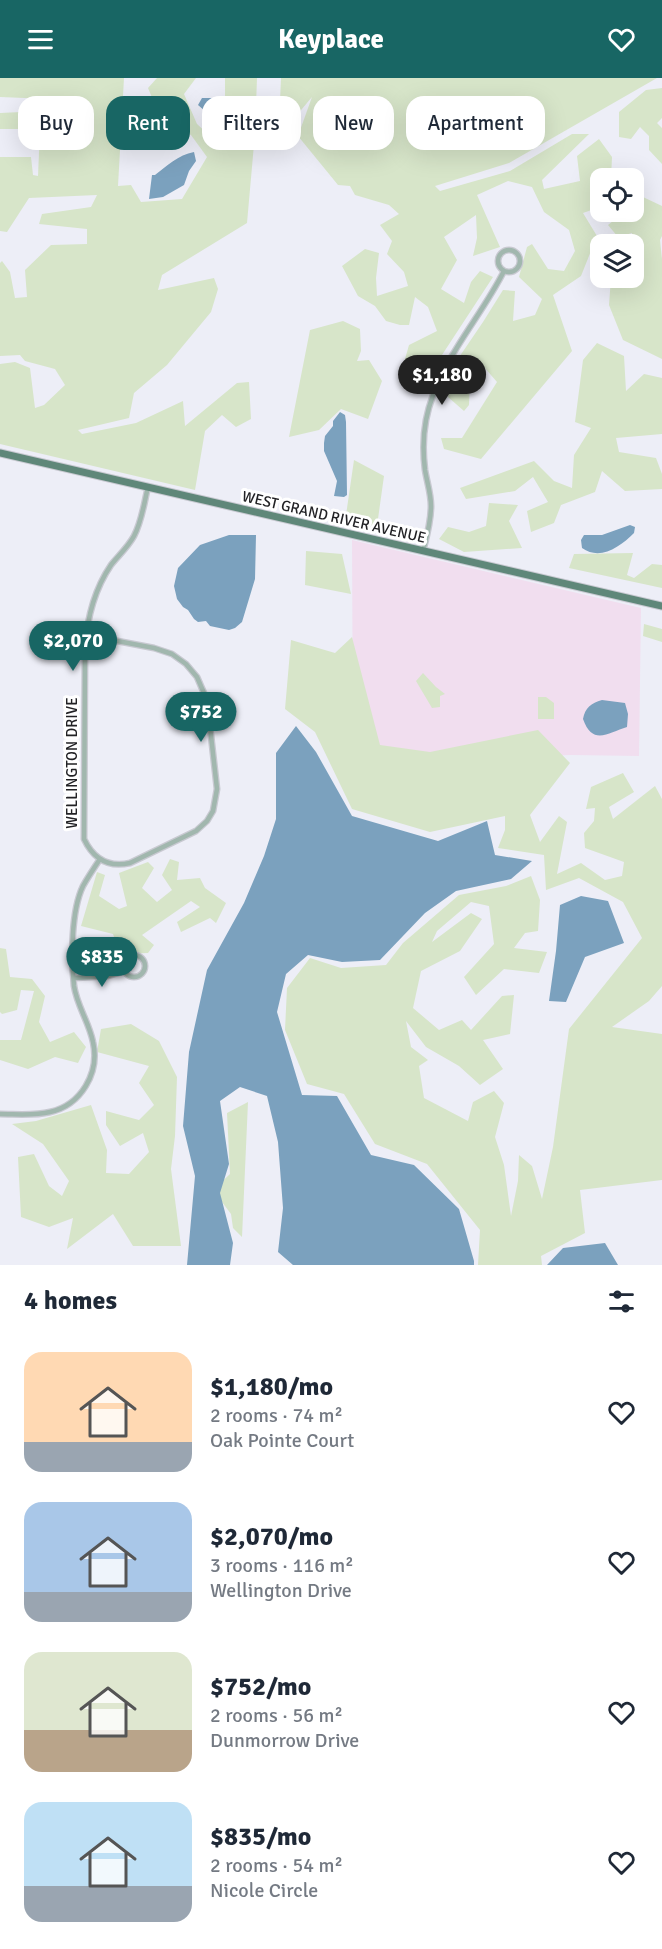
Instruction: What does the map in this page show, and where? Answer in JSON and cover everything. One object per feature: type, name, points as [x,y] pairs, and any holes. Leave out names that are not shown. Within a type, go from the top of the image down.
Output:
[{"type":"main road","name":"WEST GRAND RIVER AVENUE","points":[[0,453],[662,606]]},
{"type":"street","points":[[513,250],[520,256],[520,265],[515,271],[504,271],[499,267],[499,258],[504,251],[513,250]]},
{"type":"street","points":[[423,551],[431,514],[425,469],[426,420],[439,380],[504,271]]},
{"type":"street","name":"WELLINGTON DRIVE","points":[[100,859],[88,847],[83,829],[86,635],[90,612],[100,585],[137,530],[148,487]]},
{"type":"street","points":[[0,1114],[38,1114],[57,1110],[71,1103],[88,1082],[94,1065],[94,1044],[77,999],[74,978],[74,926],[76,906],[82,888],[100,859],[115,864],[126,864],[196,831],[207,821],[213,811],[217,789],[207,700],[200,681],[194,673],[172,654],[154,648],[86,635]]},
{"type":"street","points":[[131,956],[139,957],[144,963],[144,971],[138,976],[129,976],[125,971],[125,962],[131,956]]},
{"type":"street","points":[[74,978],[108,976],[125,971]]},
{"type":"shaded area","points":[[352,540],[641,608],[639,756],[571,755],[353,762]]},
{"type":"green space","points":[[0,78],[124,78],[123,96],[106,96],[106,150],[120,150],[118,186],[131,185],[141,202],[182,199],[207,157],[190,135],[190,108],[197,124],[202,129],[202,150],[253,150],[247,223],[162,275],[158,290],[214,278],[218,289],[211,312],[167,365],[134,393],[129,418],[78,430],[82,434],[136,423],[183,401],[185,426],[237,383],[249,382],[251,419],[236,427],[222,415],[205,431],[195,490],[0,444],[0,364],[15,362],[30,368],[35,408],[44,405],[65,385],[55,369],[25,361],[20,355],[0,356],[0,263],[2,261],[10,272],[15,298],[27,297],[25,270],[51,245],[87,244],[87,229],[39,224],[42,214],[91,207],[97,195],[29,198],[7,232],[0,231],[0,157],[31,157],[33,175],[38,176],[39,150],[94,150],[94,96],[0,97]]},
{"type":"green space","points":[[157,78],[196,78],[185,96],[151,96],[148,88]]},
{"type":"green space","points":[[225,78],[257,78],[256,96],[225,96]]},
{"type":"green space","points":[[281,78],[657,78],[545,142],[545,96],[406,96],[406,150],[532,150],[509,163],[435,186],[440,191],[510,171],[572,134],[589,134],[542,180],[544,189],[580,181],[577,156],[599,139],[612,157],[611,168],[590,168],[590,211],[583,213],[596,234],[590,234],[590,254],[581,276],[553,295],[572,351],[481,459],[444,449],[441,438],[462,438],[497,382],[484,367],[470,375],[469,405],[464,411],[448,397],[449,372],[503,290],[515,291],[513,321],[535,315],[542,299],[519,277],[527,247],[532,244],[548,269],[564,271],[575,251],[569,230],[544,212],[532,187],[508,181],[477,195],[500,247],[473,256],[477,238],[476,215],[444,237],[457,260],[441,289],[464,303],[471,282],[480,271],[493,277],[423,384],[403,366],[409,345],[437,331],[428,307],[415,297],[409,325],[386,321],[375,306],[358,296],[342,266],[365,249],[379,253],[376,278],[377,296],[408,286],[404,272],[387,254],[392,241],[380,225],[399,214],[389,205],[355,195],[350,186],[338,185],[301,140],[301,128],[312,97],[301,110],[301,96],[280,96]]},
{"type":"green space","points":[[662,88],[662,118],[657,123],[662,128],[662,164],[649,150],[649,136],[640,127],[631,139],[619,137],[619,112],[646,90]]},
{"type":"green space","points":[[18,112],[18,129],[0,129],[0,113]]},
{"type":"green space","points":[[644,197],[662,206],[660,240],[662,359],[623,340],[609,305],[610,288],[644,288],[644,234],[616,234],[608,225],[612,222],[644,222]]},
{"type":"green space","points":[[343,321],[360,329],[361,351],[357,361],[369,360],[382,381],[368,419],[341,409],[319,430],[289,437],[310,330]]},
{"type":"green space","points":[[597,343],[624,356],[626,391],[644,374],[662,378],[662,434],[616,438],[619,452],[656,458],[662,474],[662,489],[625,491],[602,471],[595,492],[561,505],[554,523],[531,532],[527,511],[548,502],[533,477],[515,491],[466,499],[460,488],[534,461],[554,481],[572,488],[574,455],[591,428],[575,422],[583,360]]},
{"type":"green space","points":[[354,460],[384,476],[377,526],[345,522]]},
{"type":"green space","points":[[489,503],[518,505],[509,521],[522,548],[464,552],[439,539],[448,527],[469,532],[486,526]]},
{"type":"green space","points":[[306,551],[342,554],[351,594],[305,585]]},
{"type":"green space","points":[[633,553],[627,575],[634,578],[652,564],[662,565],[662,588],[569,568],[574,554]]},
{"type":"green space","points":[[644,624],[662,629],[662,642],[643,636]]},
{"type":"green space","points":[[352,637],[380,745],[430,752],[538,730],[570,763],[530,815],[540,842],[559,816],[567,822],[557,874],[581,863],[605,880],[622,876],[624,862],[585,848],[584,833],[594,821],[595,808],[586,809],[591,787],[623,773],[634,792],[609,807],[613,819],[655,786],[662,799],[662,986],[649,1001],[612,1027],[662,1034],[662,1180],[580,1190],[585,1233],[541,1256],[542,1265],[478,1265],[480,1230],[427,1164],[375,1144],[344,1094],[307,1084],[285,1030],[287,988],[310,958],[341,968],[386,965],[403,943],[459,895],[506,886],[531,876],[540,900],[538,931],[525,933],[514,948],[547,952],[539,973],[504,969],[476,995],[464,977],[494,944],[489,906],[471,902],[437,931],[432,942],[471,913],[482,919],[460,951],[421,971],[413,1008],[439,1030],[462,1020],[471,1030],[502,996],[514,995],[510,1034],[483,1040],[503,1069],[480,1085],[459,1066],[426,1047],[406,1021],[411,1047],[428,1060],[419,1066],[424,1098],[468,1121],[473,1102],[494,1091],[504,1103],[495,1137],[504,1165],[511,1216],[518,1181],[519,1155],[532,1166],[542,1199],[553,1147],[569,1029],[642,938],[623,902],[579,878],[546,890],[544,855],[498,848],[505,830],[505,816],[430,832],[352,809],[315,732],[285,709],[291,640],[335,653]]},
{"type":"green space","points":[[423,673],[445,694],[440,696],[440,707],[432,708],[416,681]]},
{"type":"green space","points":[[538,697],[546,697],[554,703],[554,719],[538,719]]},
{"type":"green space","points":[[170,859],[179,862],[177,880],[200,878],[205,888],[226,903],[216,923],[210,918],[181,932],[177,922],[200,907],[191,901],[142,935],[154,945],[148,953],[120,954],[113,934],[81,926],[97,872],[105,875],[99,896],[119,909],[127,906],[119,873],[148,862],[154,868],[142,888],[157,902],[172,890],[162,875]]},
{"type":"green space","points":[[0,948],[6,949],[10,977],[32,979],[45,996],[39,1022],[50,1042],[74,1032],[86,1047],[78,1063],[55,1057],[28,1069],[0,1060],[0,1040],[21,1040],[34,991],[21,990],[17,1010],[2,1014],[0,1012]]},
{"type":"green space","points":[[131,1024],[159,1041],[177,1077],[175,1136],[171,1169],[181,1246],[133,1246],[113,1214],[67,1249],[73,1218],[49,1227],[21,1217],[18,1157],[34,1154],[49,1186],[62,1196],[69,1181],[43,1144],[12,1124],[36,1121],[91,1105],[107,1150],[106,1173],[129,1174],[149,1152],[143,1133],[120,1146],[106,1125],[106,1111],[139,1120],[154,1105],[139,1083],[149,1066],[97,1052],[101,1029]]},
{"type":"green space","points":[[248,1102],[242,1237],[233,1228],[231,1214],[213,1190],[230,1174],[227,1113]]},
{"type":"water","points":[[194,152],[196,161],[184,185],[163,197],[149,199],[152,175],[178,158]]},
{"type":"water","points":[[340,412],[345,415],[346,422],[347,495],[344,497],[334,496],[337,481],[324,451],[325,436]]},
{"type":"water","points":[[630,525],[635,527],[634,533],[610,551],[596,553],[582,548],[581,540],[584,535],[602,535]]},
{"type":"water","points":[[229,535],[256,535],[255,579],[242,622],[229,630],[210,626],[206,621],[198,622],[194,619],[177,599],[174,586],[178,568],[200,545]]},
{"type":"water","points":[[602,700],[625,703],[628,714],[627,727],[602,735],[592,733],[587,728],[583,719],[585,712],[589,706]]},
{"type":"water","points":[[296,726],[316,752],[352,816],[438,841],[487,821],[495,855],[532,861],[511,879],[456,891],[425,913],[380,960],[342,962],[308,955],[286,974],[277,1012],[302,1095],[337,1096],[371,1155],[414,1165],[459,1209],[474,1265],[293,1265],[278,1252],[283,1208],[278,1142],[267,1096],[240,1087],[220,1101],[229,1164],[220,1193],[233,1243],[230,1265],[187,1265],[195,1176],[183,1126],[189,1052],[207,970],[244,903],[264,856],[276,819],[276,753]]},
{"type":"water","points":[[581,896],[608,901],[624,943],[585,957],[566,1002],[549,1001],[560,905]]},
{"type":"water","points":[[605,1243],[618,1265],[547,1265],[563,1248]]}]
